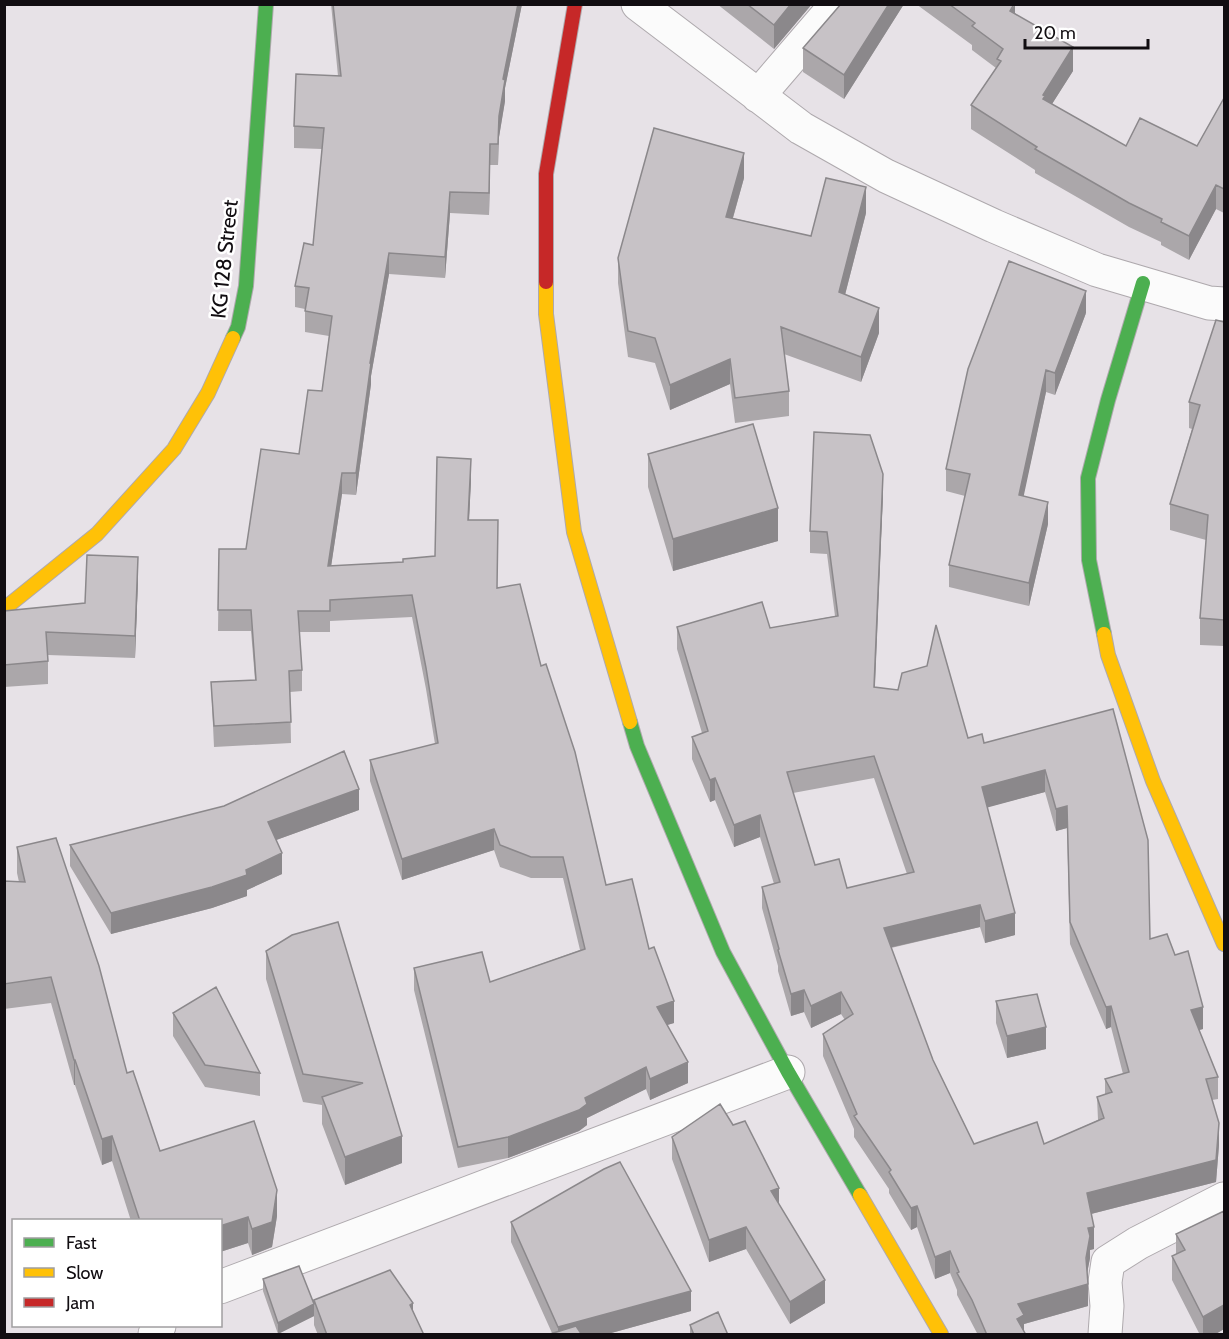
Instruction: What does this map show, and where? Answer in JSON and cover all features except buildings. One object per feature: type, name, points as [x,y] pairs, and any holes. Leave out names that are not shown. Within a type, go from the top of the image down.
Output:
[{"type":"main road","name":"KG 128 Street","points":[[4,609],[97,534],[174,449],[208,393],[238,327],[246,286],[266,4]]},
{"type":"main road","points":[[575,4],[546,174],[546,314],[574,532],[637,746],[723,952],[788,1072],[941,1335]]},
{"type":"main road","points":[[1143,283],[1108,400],[1088,478],[1089,560],[1108,656],[1153,781],[1224,944]]},
{"type":"street","points":[[638,4],[801,129],[886,176],[1097,270],[1209,303],[1224,304]]},
{"type":"street","points":[[758,96],[837,4]]},
{"type":"street","points":[[222,1286],[788,1072]]},
{"type":"street","points":[[1105,1335],[1107,1306],[1105,1282],[1108,1262],[1138,1243],[1224,1198]]},
{"type":"traffic: fast","points":[[233,338],[238,327],[246,286],[266,4]]},
{"type":"traffic: fast","points":[[1104,634],[1089,560],[1088,478],[1108,400],[1143,283]]},
{"type":"traffic: fast","points":[[630,722],[637,746],[723,952],[788,1072],[860,1195]]},
{"type":"traffic: slow","points":[[546,282],[546,314],[574,532],[630,722]]},
{"type":"traffic: slow","points":[[4,609],[97,534],[174,449],[208,393],[233,338]]},
{"type":"traffic: slow","points":[[1104,634],[1108,655],[1153,781],[1224,944]]},
{"type":"traffic: slow","points":[[860,1195],[941,1334]]},
{"type":"traffic: jam","points":[[546,282],[546,174],[575,4]]}]
